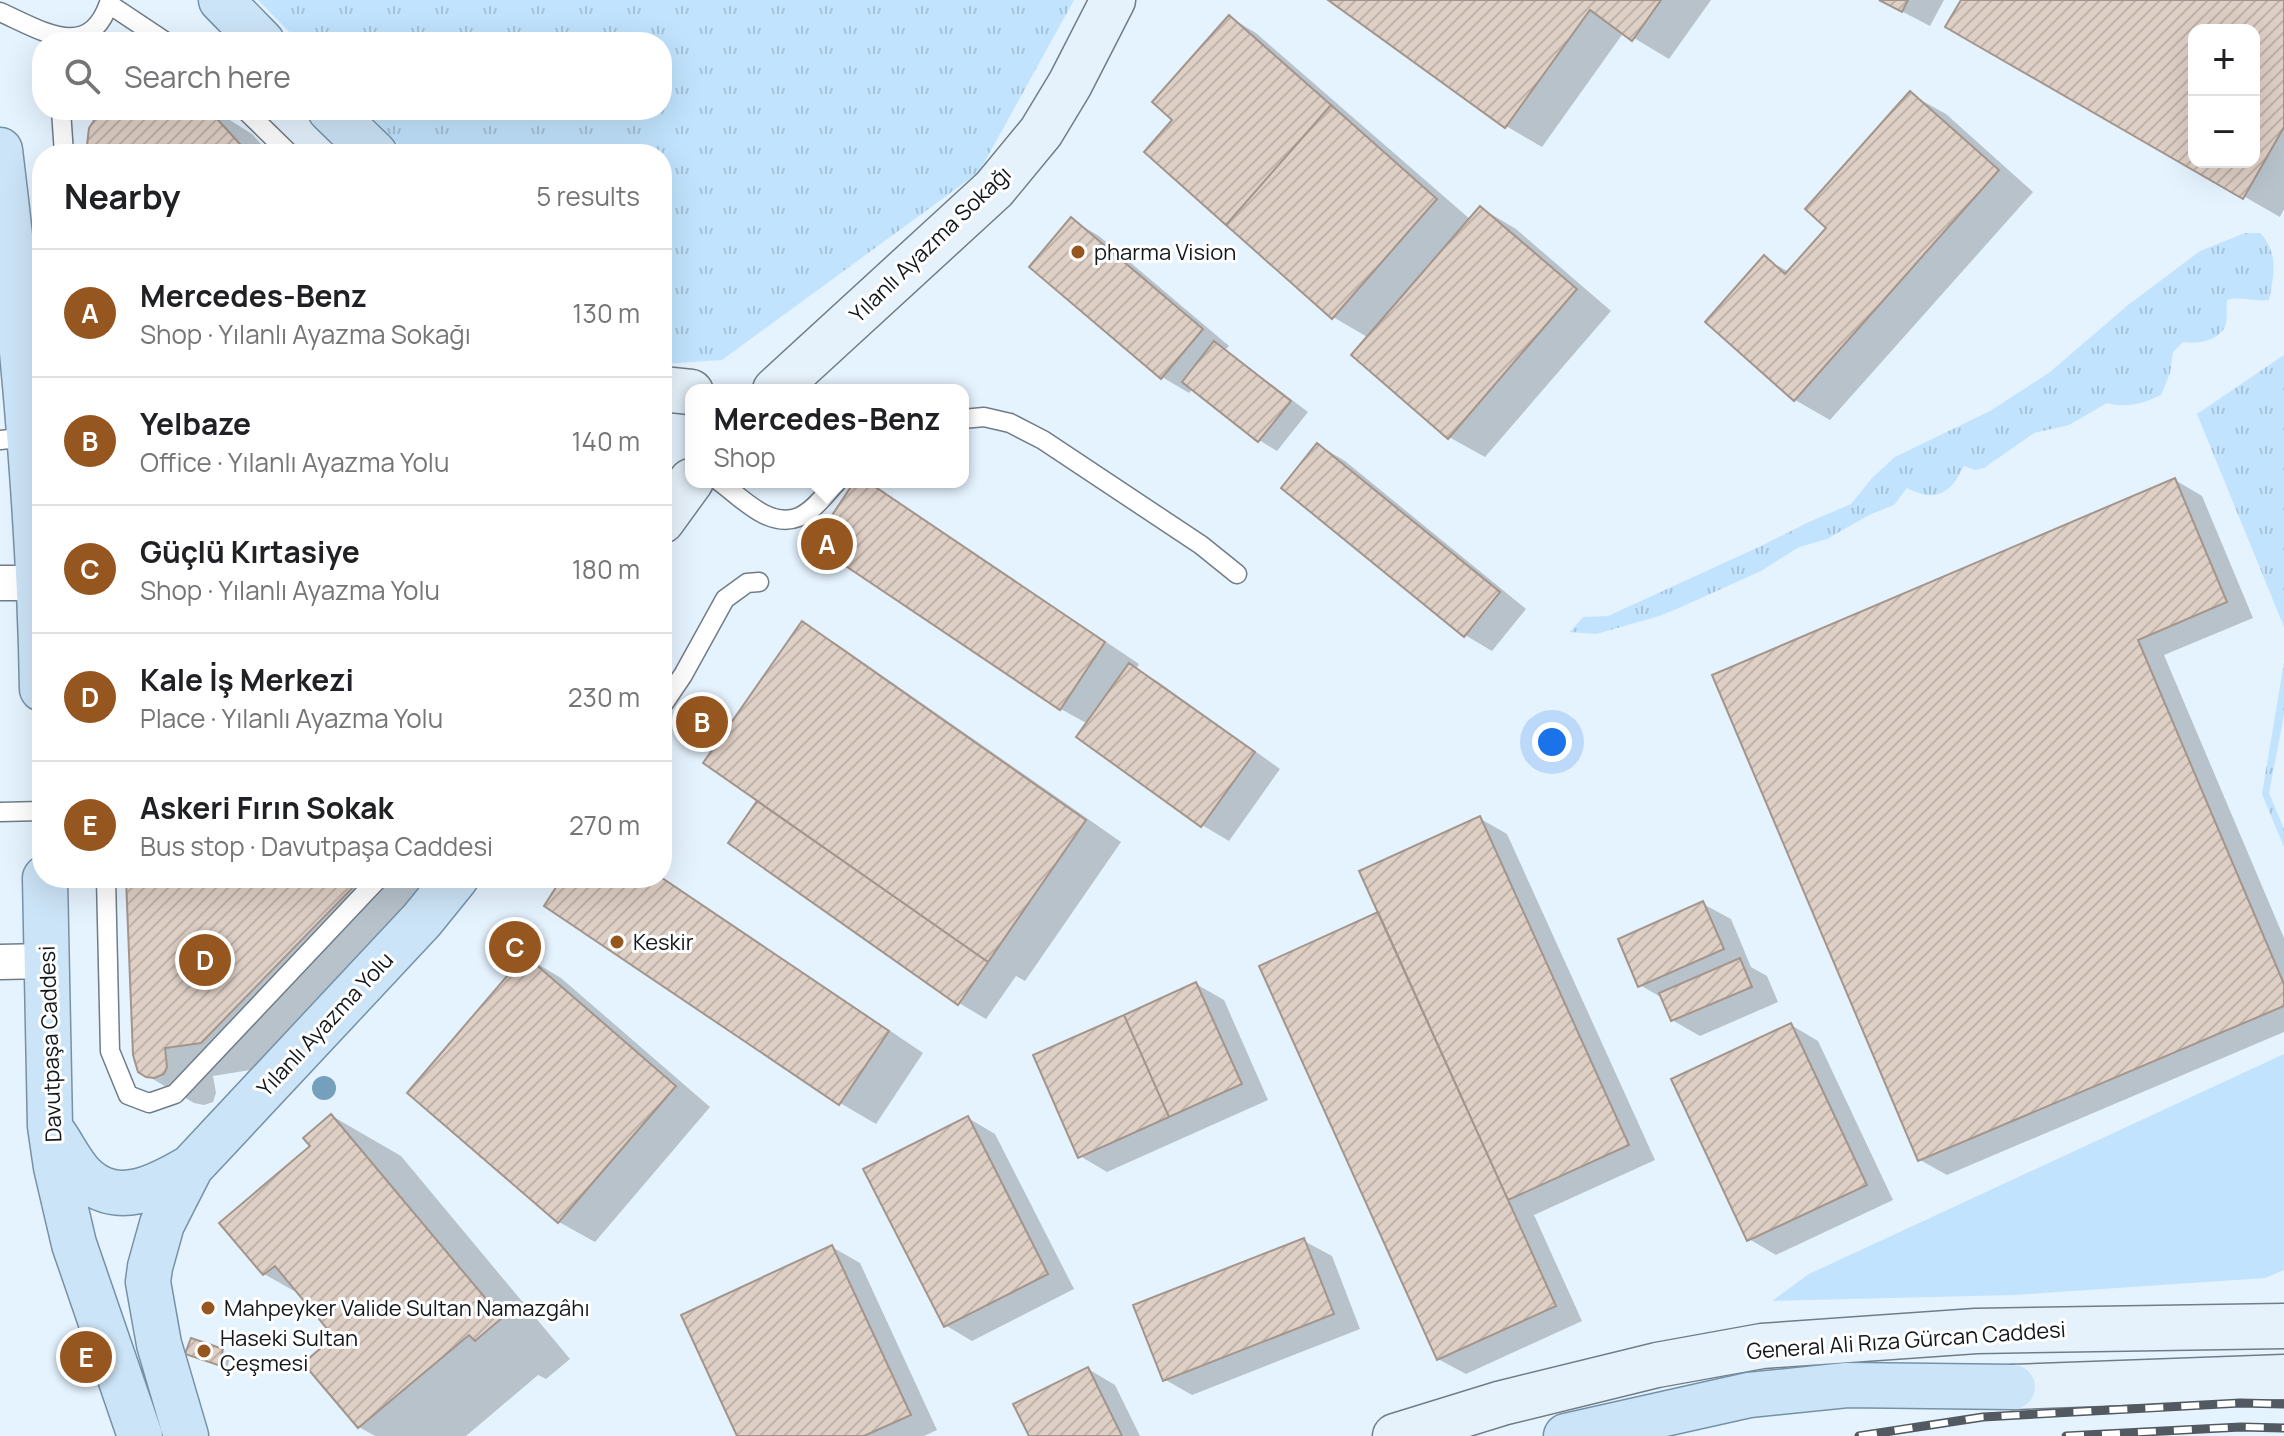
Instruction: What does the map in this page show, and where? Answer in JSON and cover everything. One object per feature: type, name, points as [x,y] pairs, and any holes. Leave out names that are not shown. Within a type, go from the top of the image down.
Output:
[{"type":"main road","points":[[221,0],[252,32]]},
{"type":"main road","name":"Yılanlı Ayazma Sokağı","points":[[782,384],[994,189],[1041,132],[1070,84],[1113,0]]},
{"type":"main road","points":[[340,120],[365,144]]},
{"type":"main road","points":[[0,150],[19,315],[15,439],[20,583],[32,641]]},
{"type":"main road","points":[[672,507],[686,488]]},
{"type":"main road","name":"Davutpaşa Caddesi","points":[[45,888],[50,1126],[56,1167],[74,1244],[140,1436]]},
{"type":"main road","name":"Yılanlı Ayazma Yolu","points":[[191,1167],[422,920],[448,888]]},
{"type":"main road","points":[[50,1126],[82,1175],[99,1188],[125,1194],[144,1191],[191,1167]]},
{"type":"main road","points":[[186,1436],[159,1344],[148,1282],[162,1224],[191,1167]]},
{"type":"main road","points":[[2181,1327],[2284,1310]]},
{"type":"main road","name":"General Ali Rıza Gürcan Caddesi","points":[[1395,1436],[1502,1403],[1657,1365],[1762,1346],[1976,1331],[2284,1326]]},
{"type":"main road","name":"General Ali Rıza Gürcan Caddesi","points":[[1566,1436],[1749,1395],[1847,1385],[2013,1387],[2284,1377]]},
{"type":"main road","points":[[1694,1436],[1751,1423],[2013,1387]]},
{"type":"street","points":[[0,962],[46,961]]},
{"type":"lane","points":[[88,32],[99,24],[109,2],[152,32]]},
{"type":"lane","points":[[0,12],[44,32]]},
{"type":"lane","points":[[62,120],[63,144]]},
{"type":"lane","points":[[255,120],[280,144]]},
{"type":"lane","points":[[969,418],[984,417],[1010,423],[1043,440],[1201,545],[1237,574]]},
{"type":"lane","points":[[728,488],[769,518],[782,520],[798,517],[811,509],[831,488]]},
{"type":"lane","points":[[672,691],[725,599],[747,583],[759,582]]},
{"type":"lane","points":[[0,812],[32,811]]},
{"type":"lane","points":[[106,888],[110,1051],[128,1095],[149,1103],[175,1094],[371,888]]},
{"type":"green space","points":[[258,0],[1074,0],[979,172],[722,360],[672,363],[672,144],[397,144],[375,120],[672,120],[672,32],[289,32]]},
{"type":"green space","points":[[2245,233],[2260,233],[2273,256],[2269,300],[2227,300],[2226,324],[2217,336],[2206,341],[2183,342],[2173,352],[2170,373],[2161,395],[2134,404],[2107,403],[2069,425],[2034,433],[1984,468],[1975,470],[1964,466],[1951,486],[1939,494],[1923,494],[1907,488],[1894,505],[1827,539],[1799,547],[1761,571],[1679,608],[1596,634],[1570,632],[1583,617],[1608,616],[1851,504],[1872,478],[1895,457],[1990,411],[2050,372],[2128,305],[2200,251]]},
{"type":"green space","points":[[2284,355],[2284,627],[2197,414]]},
{"type":"green space","points":[[2284,662],[2284,715],[2269,793],[2284,829],[2284,847],[2262,794]]},
{"type":"green space","points":[[2284,1054],[2284,1270],[2265,1278],[2014,1295],[1772,1301],[1809,1274]]},
{"type":"building","points":[[1328,0],[1661,0],[1632,41],[1590,10],[1505,128]]},
{"type":"building","points":[[1879,0],[1908,0],[1902,12]]},
{"type":"building","points":[[1961,0],[2284,0],[2284,127],[2243,199],[2189,168],[2260,168],[2260,24],[2188,24],[2188,167],[1945,27]]},
{"type":"building","points":[[1229,15],[1331,105],[1226,225],[1144,152],[1172,120],[1152,102]]},
{"type":"building","points":[[1910,91],[1999,170],[1794,401],[1705,322],[1764,255],[1785,274],[1826,228],[1805,209]]},
{"type":"building","points":[[1331,105],[1437,199],[1332,319],[1226,225]]},
{"type":"building","points":[[94,120],[218,120],[240,144],[87,144],[89,128]]},
{"type":"building","points":[[1480,206],[1577,289],[1448,439],[1351,355]]},
{"type":"building","points":[[1071,217],[1203,329],[1161,379],[1029,267]]},
{"type":"building","points":[[1214,341],[1291,401],[1258,442],[1182,382]]},
{"type":"building","points":[[1317,443],[1500,592],[1464,637],[1281,488]]},
{"type":"building","points":[[2175,478],[2227,602],[2138,640],[2284,984],[2284,1006],[1918,1161],[1712,675]]},
{"type":"building","points":[[850,488],[877,488],[1105,642],[1060,710],[813,544]]},
{"type":"building","points":[[802,621],[1086,820],[988,962],[703,763]]},
{"type":"building","points":[[1129,663],[1255,752],[1201,827],[1076,737]]},
{"type":"building","points":[[757,801],[988,962],[958,1005],[728,843]]},
{"type":"building","points":[[1480,816],[1629,1145],[1508,1200],[1359,871]]},
{"type":"building","points":[[672,885],[889,1031],[839,1105],[544,906],[556,888],[672,888]]},
{"type":"building","points":[[126,888],[352,888],[201,1043],[165,1048],[167,1067],[164,1074],[146,1077],[138,1072],[133,1055]]},
{"type":"building","points":[[1703,901],[1724,949],[1638,987],[1618,939]]},
{"type":"building","points":[[1378,912],[1556,1306],[1437,1360],[1259,966]]},
{"type":"building","points":[[525,955],[676,1086],[558,1223],[407,1093]]},
{"type":"building","points":[[1740,958],[1752,987],[1671,1021],[1659,993]]},
{"type":"building","points":[[1196,982],[1242,1084],[1169,1117],[1124,1015]]},
{"type":"building","points":[[1124,1015],[1169,1117],[1078,1158],[1033,1055]]},
{"type":"building","points":[[1791,1023],[1867,1185],[1747,1241],[1671,1079]]},
{"type":"building","points":[[331,1114],[502,1318],[475,1341],[469,1335],[358,1428],[303,1363],[334,1337],[275,1266],[263,1275],[219,1223],[310,1146],[303,1138]]},
{"type":"building","points":[[968,1116],[1048,1274],[944,1327],[863,1169]]},
{"type":"building","points":[[1304,1238],[1334,1314],[1163,1381],[1133,1305]]},
{"type":"building","points":[[832,1245],[911,1415],[864,1436],[737,1436],[681,1315]]},
{"type":"building","name":"Haseki Sultan Çeşmesi","points":[[191,1338],[223,1349],[218,1365],[185,1354]]},
{"type":"building","points":[[1088,1367],[1122,1436],[1029,1436],[1013,1404]]},
{"type":"railway","points":[[1859,1436],[1983,1417],[2240,1403],[2284,1404]]},
{"type":"railway","points":[[2066,1436],[2241,1427],[2284,1428]]},
{"type":"place","name":"pharma Vision","points":[[1078,252]]},
{"type":"place","name":"Mercedes-Benz","points":[[827,544]]},
{"type":"place","name":"Yelbaze","points":[[702,722]]},
{"type":"place","name":"Keskir","points":[[617,942]]},
{"type":"place","name":"Güçlü Kırtasiye","points":[[515,947]]},
{"type":"place","name":"Kale İş Merkezi","points":[[205,960]]},
{"type":"place","name":"Mahpeyker Valide Sultan Namazgâhı","points":[[208,1308]]},
{"type":"place","name":"Haseki Sultan Çeşmesi","points":[[204,1351]]},
{"type":"place","name":"Askeri Fırın Sokak","points":[[86,1357]]}]
